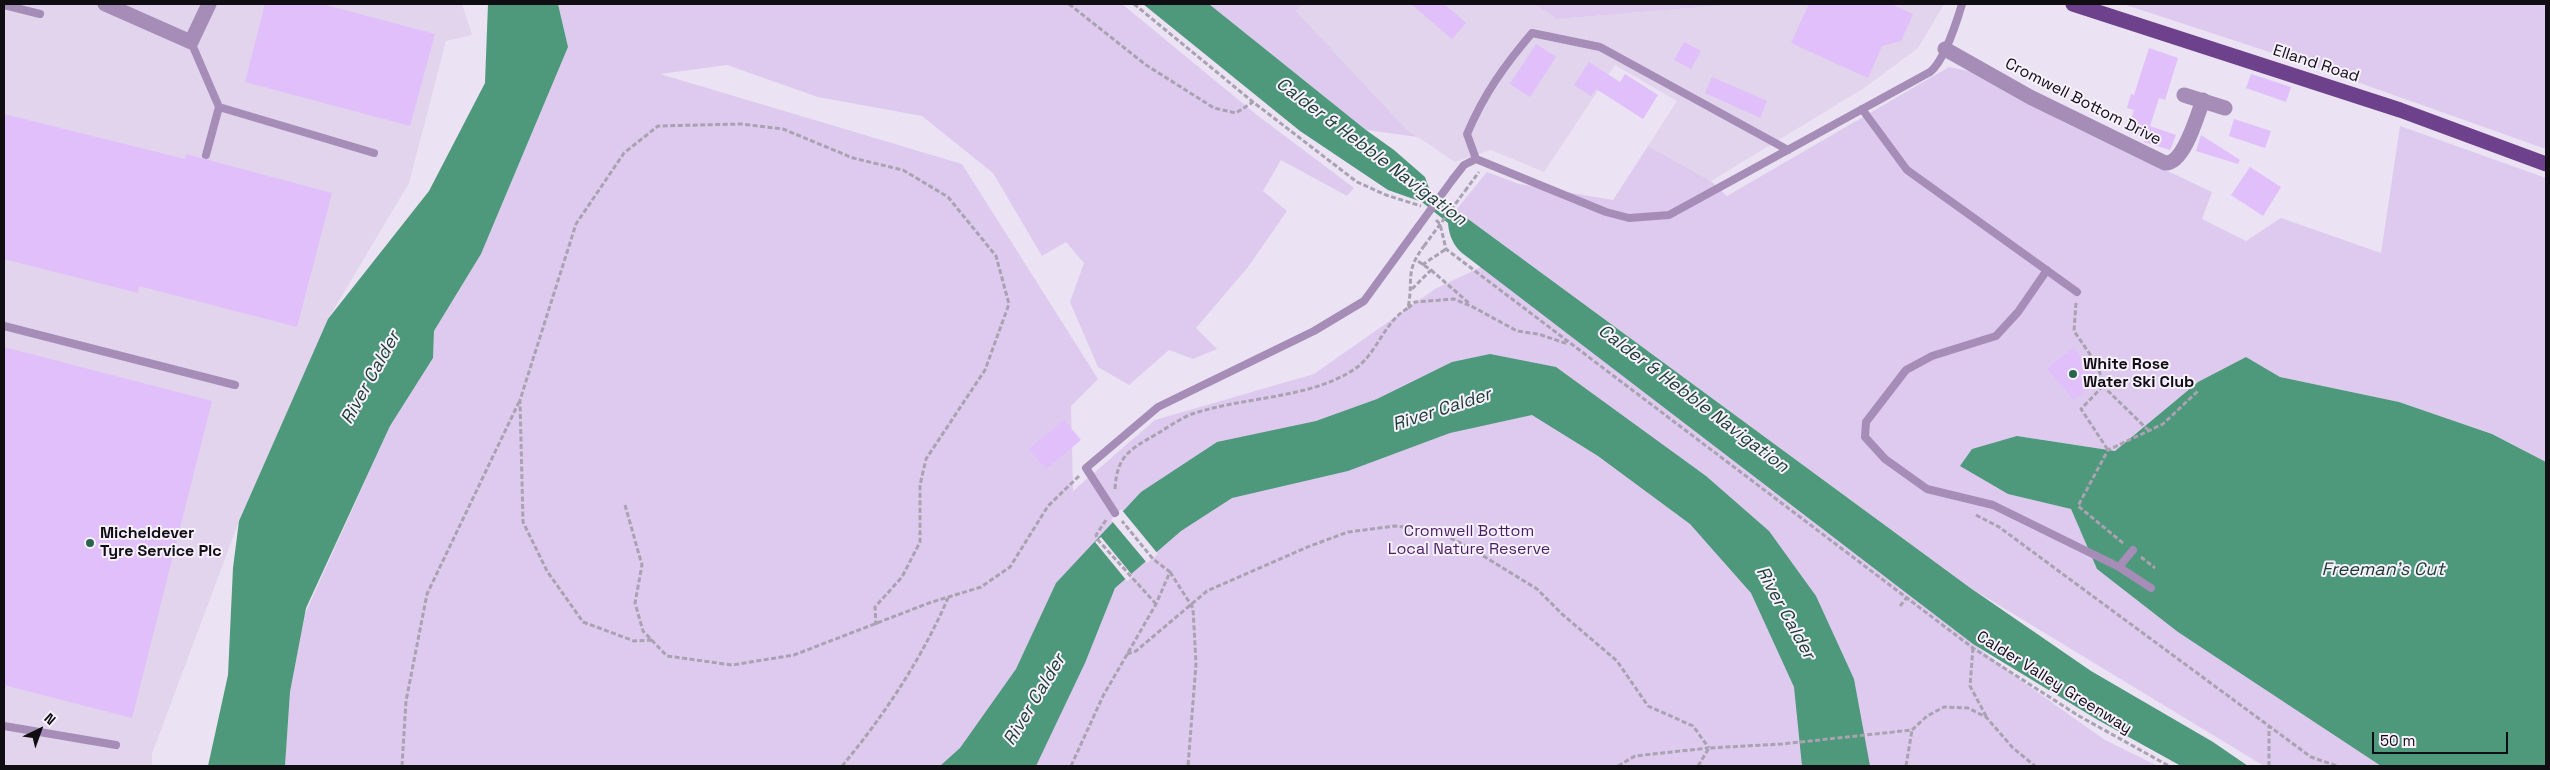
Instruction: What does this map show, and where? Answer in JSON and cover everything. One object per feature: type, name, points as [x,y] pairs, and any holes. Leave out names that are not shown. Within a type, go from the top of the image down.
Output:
[{"type":"main road","name":"Elland Road","points":[[2073,4],[2400,110],[2546,164]]},
{"type":"street","points":[[105,4],[191,42],[209,4]]},
{"type":"street","name":"Cromwell Bottom Drive","points":[[1945,49],[2030,97],[2165,163],[2172,162],[2182,154],[2203,100]]},
{"type":"street","points":[[2184,95],[2225,108]]},
{"type":"lane","points":[[4,4],[40,14]]},
{"type":"lane","points":[[1114,511],[1086,468],[1158,407],[1314,331],[1364,301],[1464,165],[1476,159],[1487,161],[1562,195],[1630,218],[1669,214],[1933,70],[1945,49],[1962,4]]},
{"type":"lane","points":[[1476,159],[1467,134],[1482,100],[1502,69],[1532,33],[1600,47],[1788,150]]},
{"type":"lane","points":[[191,42],[219,107],[206,155]]},
{"type":"lane","points":[[219,107],[374,153]]},
{"type":"lane","points":[[1862,109],[1907,170],[2077,292]]},
{"type":"lane","points":[[2047,270],[2018,312],[1996,336],[1932,356],[1906,370],[1866,422],[1865,437],[1885,458],[1927,489],[1993,505],[2119,567],[2151,588]]},
{"type":"lane","points":[[4,326],[235,385]]},
{"type":"lane","points":[[2119,567],[2133,550]]},
{"type":"lane","points":[[4,726],[116,745]]},
{"type":"path","points":[[1069,4],[1146,65],[1214,108],[1236,112],[1253,102]]},
{"type":"path","points":[[1134,4],[1253,102],[1357,182],[1386,195],[1419,204],[1426,211]]},
{"type":"path","points":[[402,766],[406,701],[427,594],[520,400],[576,224],[624,153],[658,126],[741,124],[783,129],[853,158],[902,170],[948,197],[996,256],[1009,304],[986,370],[926,459],[920,485],[920,542],[902,577],[875,607],[876,625]]},
{"type":"path","points":[[1408,308],[1412,289],[1410,271],[1414,259],[1487,161]]},
{"type":"path","points":[[1422,265],[1446,249],[1440,224],[1434,218]]},
{"type":"path","name":"Calder Valley Greenway","points":[[1446,249],[1973,648],[2079,716],[2169,766]]},
{"type":"path","points":[[1414,259],[1431,270],[1473,306],[1517,331],[1538,334],[1571,345]]},
{"type":"path","points":[[1412,289],[1431,270]]},
{"type":"path","points":[[2077,292],[2074,331],[2098,366],[2103,386],[2149,431]]},
{"type":"path","points":[[1156,604],[1134,583],[1096,536],[1114,511],[1119,463],[1129,450],[1190,415],[1307,388],[1333,381],[1352,372],[1370,355],[1398,314],[1415,302],[1454,300],[1473,306]]},
{"type":"path","points":[[2103,386],[2080,409],[2108,450]]},
{"type":"path","points":[[2154,568],[2078,506],[2108,450],[2163,424],[2199,390]]},
{"type":"path","points":[[520,400],[523,522],[547,571],[583,622],[634,641],[652,640]]},
{"type":"path","points":[[625,505],[642,565],[635,603],[643,631],[667,656],[732,665],[794,655],[948,597],[981,587],[1010,567],[1048,506],[1086,468]]},
{"type":"path","points":[[1114,511],[1153,559],[1170,572],[1193,608],[1196,664],[1188,766]]},
{"type":"path","points":[[1975,514],[1998,527],[2311,757],[2338,766]]},
{"type":"path","points":[[1126,654],[1136,651],[1206,591],[1348,532],[1395,526],[1437,531],[1472,549],[1537,589],[1562,614],[1617,661],[1648,706],[1693,726],[1709,748]]},
{"type":"path","points":[[1071,766],[1103,696],[1156,604],[1170,572]]},
{"type":"path","points":[[842,766],[862,742],[931,637],[948,597]]},
{"type":"path","points":[[1900,606],[1907,597]]},
{"type":"path","points":[[1973,648],[1970,686],[1986,717],[2013,748],[2035,766]]},
{"type":"path","points":[[1618,766],[1635,756],[1709,748],[1782,744],[1912,730],[1927,716],[1944,707],[1968,708],[1986,717]]},
{"type":"path","points":[[2269,726],[2269,766]]},
{"type":"path","points":[[1906,766],[1912,730]]},
{"type":"path","points":[[1698,766],[1709,748]]},
{"type":"shaded area","points":[[4,4],[462,4],[472,35],[446,41],[409,183],[328,319],[239,521],[152,754],[152,766],[4,766]]},
{"type":"shaded area","points":[[1302,4],[1535,4],[1557,19],[1740,4],[1942,4],[1943,6],[1918,48],[1864,88],[1711,181],[1648,146],[1677,101],[1615,65],[1544,172],[1491,150],[1455,162],[1406,129],[1296,11]]},
{"type":"green space","name":"Cromwell Bottom Local Nature Reserve","points":[[558,4],[1122,4],[1257,115],[1354,188],[1347,196],[1281,160],[1263,191],[1287,211],[1248,267],[1196,328],[1217,349],[1193,359],[1169,350],[1129,385],[1098,367],[1070,302],[1084,263],[1066,242],[1042,256],[993,173],[922,116],[818,97],[727,65],[660,74],[962,164],[1098,379],[1071,406],[1073,491],[1155,420],[1314,374],[1435,289],[1481,267],[2023,682],[2105,740],[2158,766],[285,766],[290,692],[304,616],[390,426],[433,358],[434,331],[481,254],[568,47]]},
{"type":"green space","points":[[1209,4],[1302,4],[1296,11],[1406,129],[1418,137],[1366,130]]},
{"type":"green space","points":[[1535,4],[1740,4],[1557,19]]},
{"type":"green space","points":[[2123,4],[2546,4],[2546,149],[2309,65]]},
{"type":"green space","points":[[1949,67],[1973,72],[2065,123],[2212,192],[2202,219],[2246,241],[2281,218],[2381,253],[2400,126],[2546,178],[2546,462],[2492,434],[2399,402],[2280,377],[2246,357],[2198,382],[2115,451],[2017,436],[2009,494],[2071,509],[2097,569],[2297,710],[2381,766],[2264,766],[1969,587],[1456,210],[1487,172],[1519,184],[1613,200],[1648,146],[1711,181],[1727,196]]},
{"type":"water","name":"River Calder","points":[[488,4],[558,4],[568,47],[481,254],[434,331],[433,358],[390,426],[306,608],[290,692],[285,766],[208,766],[228,675],[233,568],[239,521],[328,319],[429,191],[485,83]]},
{"type":"water","name":"Calder & Hebble Navigation","points":[[1143,4],[1209,4],[1366,130],[1394,150],[1425,177],[1430,191],[1969,587],[2091,671],[2213,742],[2248,766],[2181,766],[2098,720],[1973,644],[1462,253],[1452,240],[1448,223],[1422,202],[1388,190],[1300,131]]},
{"type":"water","name":"River Calder","points":[[1490,354],[1556,367],[1706,476],[1769,531],[1816,596],[1854,679],[1870,766],[1802,766],[1794,687],[1751,593],[1690,524],[1598,456],[1532,415],[1450,433],[1348,471],[1232,498],[1181,531],[1115,588],[1085,663],[1036,766],[940,766],[960,748],[1016,669],[1056,583],[1141,492],[1217,442],[1316,421],[1377,399],[1452,362]]},
{"type":"water","name":"Freeman's Cut","points":[[2246,357],[2280,377],[2399,402],[2492,434],[2546,462],[2546,766],[2381,766],[2178,632],[2097,569],[2071,509],[2008,494],[1960,466],[1972,449],[2017,436],[2115,451],[2198,382]]},
{"type":"pier","points":[[1121,509],[1158,554],[1147,563],[1111,520]]},
{"type":"pier","points":[[1101,537],[1133,576],[1127,581],[1095,542]]},
{"type":"building","points":[[265,4],[322,4],[435,34],[410,126],[245,82]]},
{"type":"building","points":[[1411,4],[1444,4],[1466,23],[1452,39]]},
{"type":"building","points":[[1809,4],[1891,4],[1913,14],[1901,41],[1882,46],[1868,78],[1791,43]]},
{"type":"building","points":[[1684,42],[1701,51],[1691,69],[1674,60]]},
{"type":"building","points":[[1536,44],[1556,57],[1530,97],[1510,84]]},
{"type":"building","points":[[2149,48],[2178,58],[2165,100],[2159,98],[2150,126],[2176,135],[2170,150],[2144,142],[2146,138],[2127,132],[2134,110],[2127,108],[2131,94],[2134,95]]},
{"type":"building","points":[[1589,62],[1620,82],[1625,74],[1658,95],[1643,119],[1596,89],[1591,96],[1574,85]]},
{"type":"building","points":[[2251,74],[2291,87],[2286,102],[2246,88]]},
{"type":"building","points":[[1712,77],[1767,101],[1760,118],[1705,93]]},
{"type":"building","points":[[4,114],[185,159],[186,154],[332,193],[297,327],[139,286],[138,293],[4,259]]},
{"type":"building","points":[[2234,119],[2271,131],[2265,148],[2229,136]]},
{"type":"building","points":[[2201,135],[2240,160],[2238,164],[2196,151]]},
{"type":"building","points":[[2250,167],[2281,187],[2263,216],[2231,195]]},
{"type":"building","name":"Micheldever Tyre Service Plc","points":[[4,347],[212,401],[132,718],[4,685]]},
{"type":"building","name":"White Rose Water Ski Club","points":[[2073,348],[2099,378],[2074,400],[2047,369]]},
{"type":"building","points":[[1064,420],[1081,440],[1046,469],[1029,449]]},
{"type":"place","name":"White Rose Water Ski Club","points":[[2073,374]]},
{"type":"place","name":"Micheldever Tyre Service Plc","points":[[90,543]]}]
